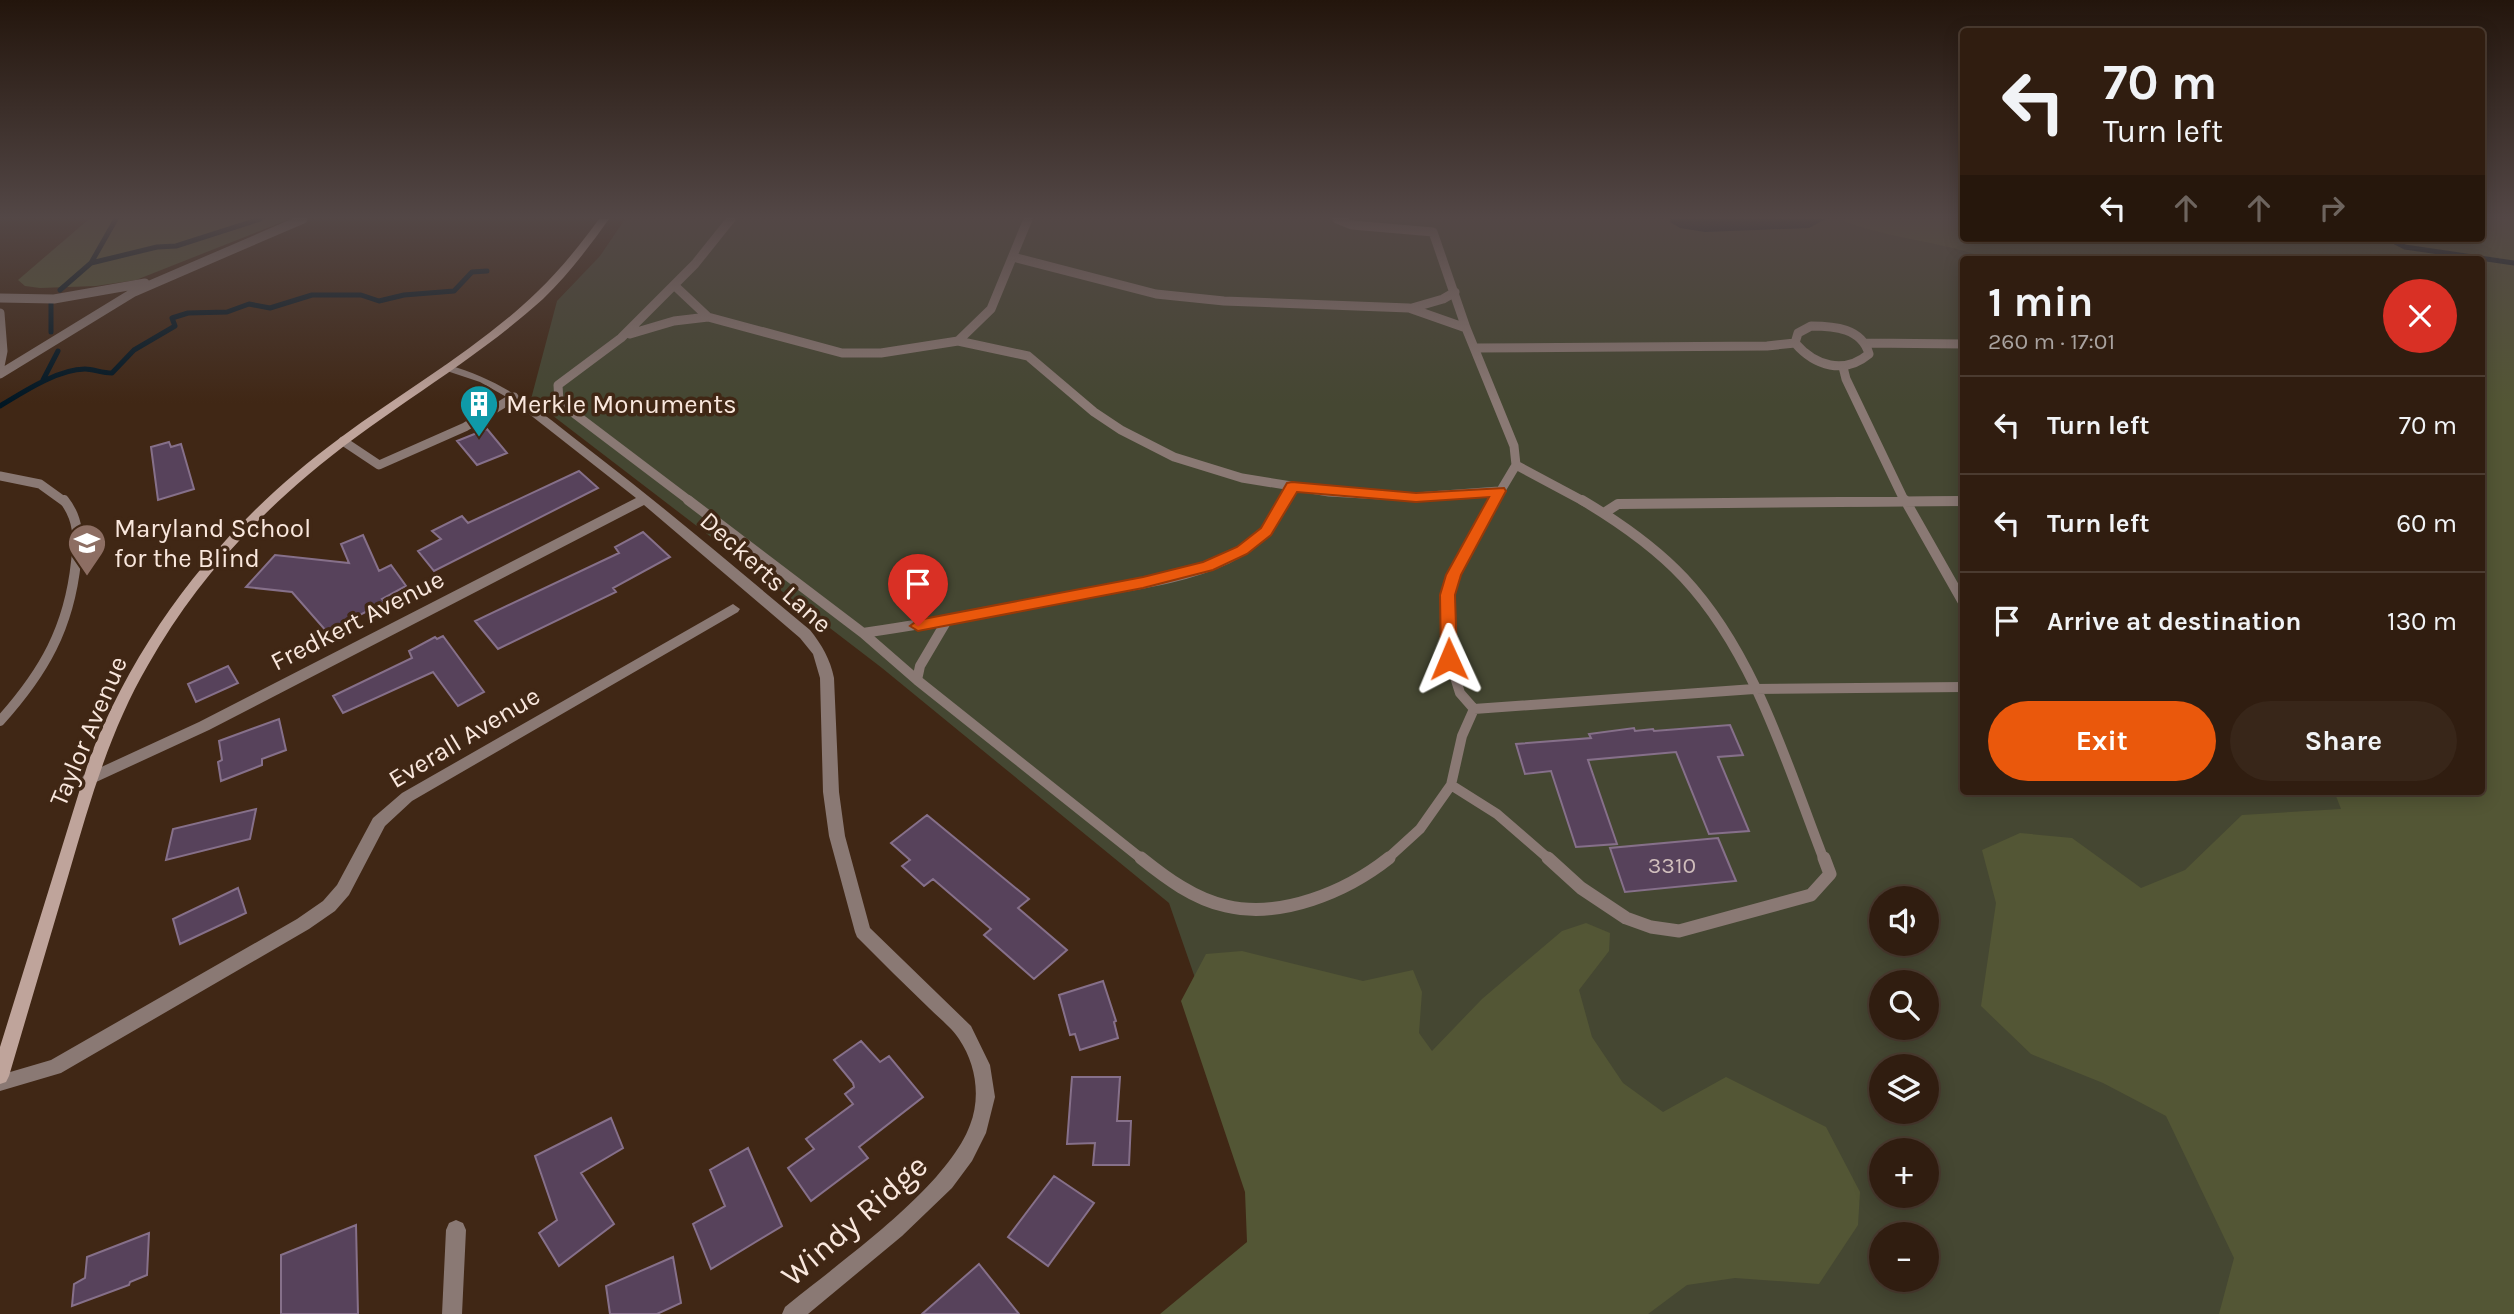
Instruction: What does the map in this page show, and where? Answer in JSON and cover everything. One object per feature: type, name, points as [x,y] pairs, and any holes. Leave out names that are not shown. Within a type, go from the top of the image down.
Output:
[{"type":"main road","name":"Taylor Avenue","points":[[0,1076],[89,779],[122,699],[166,622],[192,587],[264,508],[343,442],[530,307],[556,280]]},
{"type":"street","name":"Deckerts Lane","points":[[448,368],[484,380],[514,397],[645,499],[805,634],[824,660],[831,792],[837,835],[863,932]]},
{"type":"street","name":"Fredkert Avenue","points":[[89,779],[204,726],[645,499]]},
{"type":"street","name":"Everall Avenue","points":[[0,1083],[55,1067],[303,924],[329,906],[343,890],[379,822],[407,797],[733,609]]},
{"type":"street","name":"Windy Ridge","points":[[792,1314],[924,1205],[960,1163],[974,1141],[982,1119],[986,1094],[985,1070],[976,1048],[953,1019],[863,932]]},
{"type":"street","points":[[452,1314],[456,1230]]},
{"type":"lane","points":[[0,298],[16,300],[87,293],[155,280]]},
{"type":"lane","points":[[0,374],[97,313],[159,280]]},
{"type":"lane","points":[[679,280],[621,338],[558,385],[559,402],[863,633],[917,680],[1165,877],[1196,896],[1229,907],[1277,908],[1333,892],[1383,862],[1419,831],[1451,785],[1462,736],[1474,709]]},
{"type":"lane","points":[[958,341],[991,309],[1003,280]]},
{"type":"lane","points":[[1096,280],[1156,294],[1224,301],[1409,308],[1432,303],[1455,292]]},
{"type":"lane","points":[[1451,280],[1465,328],[1514,446],[1516,465],[1461,558],[1448,595],[1449,659],[1460,693],[1474,709]]},
{"type":"lane","points":[[674,285],[708,317]]},
{"type":"lane","points":[[1409,308],[1465,328]]},
{"type":"lane","points":[[0,313],[0,366]]},
{"type":"lane","points":[[621,338],[652,325],[708,317],[842,353],[881,353],[958,341],[981,344],[1028,356],[1094,412],[1121,430],[1174,457],[1242,478],[1292,487],[1416,497],[1499,491]]},
{"type":"lane","points":[[1811,326],[1831,326],[1852,332],[1866,343],[1869,354],[1861,363],[1843,367],[1812,360],[1795,344],[1798,333],[1804,329],[1811,326]]},
{"type":"lane","points":[[1866,343],[1960,344]]},
{"type":"lane","points":[[1475,348],[1795,344]]},
{"type":"lane","points":[[1843,367],[1846,379],[1906,503],[1960,597]]},
{"type":"lane","points":[[343,442],[379,465],[465,428],[514,397]]},
{"type":"lane","points":[[1451,785],[1498,814],[1596,901],[1634,924],[1658,930],[1679,931],[1811,895],[1829,874],[1754,690],[1710,609],[1685,579],[1649,546],[1604,513],[1516,465]]},
{"type":"lane","points":[[0,476],[34,482],[64,499],[75,514],[78,534],[75,579],[67,613],[56,642],[0,721]]},
{"type":"lane","points":[[863,633],[946,622],[1178,575],[1224,560],[1242,551],[1266,532],[1284,506],[1292,487]]},
{"type":"lane","points":[[1604,513],[1618,504],[1960,501]]},
{"type":"lane","points":[[917,680],[920,666],[946,622]]},
{"type":"lane","points":[[1474,709],[1754,690],[1960,687]]},
{"type":"green space","points":[[18,280],[134,280],[96,286],[25,286]]},
{"type":"green space","points":[[577,280],[1960,280],[1960,795],[2485,795],[2485,339],[2514,1314],[1320,1314],[1259,1162],[1169,903],[882,668],[531,399],[557,301]]},
{"type":"green space","points":[[2485,280],[2514,280],[2514,1314],[2219,1314],[2234,1258],[2166,1116],[2103,1083],[2031,1054],[1981,1006],[1996,903],[1982,850],[2020,833],[2072,838],[2141,888],[2185,870],[2242,815],[2341,809],[2336,795],[2485,795]]},
{"type":"green space","points":[[1586,923],[1610,933],[1609,951],[1579,990],[1592,1037],[1623,1083],[1663,1112],[1726,1077],[1826,1127],[1860,1192],[1858,1225],[1819,1284],[1735,1278],[1687,1285],[1648,1314],[1160,1314],[1247,1242],[1245,1192],[1181,1001],[1206,954],[1242,951],[1363,981],[1413,970],[1422,992],[1419,1033],[1432,1051],[1482,999],[1562,931]]},
{"type":"building","name":"Merkle Monuments","points":[[487,429],[507,453],[477,465],[457,441]]},
{"type":"building","points":[[169,442],[171,447],[181,444],[194,489],[158,500],[151,447]]},
{"type":"building","points":[[579,471],[598,488],[434,571],[418,551],[441,539],[432,531],[462,516],[468,523]]},
{"type":"building","points":[[643,532],[670,557],[613,588],[616,592],[498,649],[475,621],[619,553],[615,547]]},
{"type":"building","points":[[363,535],[379,571],[391,565],[406,586],[382,599],[385,602],[327,632],[292,592],[246,587],[275,555],[349,563],[341,544]]},
{"type":"building","points":[[443,636],[484,692],[458,706],[433,672],[343,713],[333,696],[412,658],[409,651],[435,637],[437,639]]},
{"type":"building","points":[[228,666],[238,683],[196,702],[188,684]]},
{"type":"building","points":[[279,719],[286,750],[262,759],[262,765],[221,781],[219,741]]},
{"type":"building","points":[[1730,725],[1743,755],[1718,757],[1749,831],[1709,834],[1676,752],[1588,760],[1617,844],[1576,847],[1551,771],[1525,774],[1516,744],[1591,738],[1589,734],[1634,728],[1635,731],[1654,731]]},
{"type":"building","points":[[256,809],[250,839],[166,860],[173,829]]},
{"type":"building","points":[[927,815],[1029,899],[1018,908],[1067,950],[1034,979],[984,935],[991,929],[933,879],[924,886],[902,866],[910,860],[891,843]]},
{"type":"building","points":[[1718,838],[1736,881],[1625,892],[1610,848]]},
{"type":"building","points":[[238,888],[246,913],[180,944],[173,919]]},
{"type":"building","points":[[1103,981],[1116,1021],[1114,1022],[1118,1038],[1080,1050],[1075,1034],[1070,1035],[1059,995]]},
{"type":"building","points":[[861,1041],[880,1062],[889,1056],[923,1097],[859,1147],[868,1158],[811,1201],[788,1168],[814,1149],[806,1139],[853,1104],[845,1094],[854,1087],[853,1083],[834,1060]]},
{"type":"building","points":[[1072,1077],[1120,1077],[1117,1121],[1131,1121],[1129,1165],[1093,1165],[1095,1143],[1067,1144]]},
{"type":"building","points":[[611,1118],[623,1148],[581,1173],[614,1224],[559,1266],[539,1233],[557,1220],[535,1156]]},
{"type":"building","points":[[748,1148],[782,1226],[711,1269],[693,1224],[725,1206],[710,1170]]},
{"type":"building","points":[[1054,1176],[1094,1203],[1048,1266],[1008,1237]]},
{"type":"building","points":[[356,1225],[358,1314],[281,1314],[281,1255]]},
{"type":"building","points":[[149,1233],[147,1275],[130,1282],[129,1285],[72,1306],[74,1284],[85,1278],[87,1257]]},
{"type":"building","points":[[673,1257],[681,1303],[657,1314],[610,1314],[606,1286]]},
{"type":"building","points":[[979,1264],[1019,1314],[922,1314]]},
{"type":"waterway","points":[[60,290],[71,280]]},
{"type":"waterway","points":[[0,406],[41,382],[64,373],[85,369],[112,373],[134,350],[175,326],[172,318],[188,313],[227,312],[249,304],[270,308],[312,295],[361,295],[379,301],[404,295],[454,291],[464,280]]},
{"type":"waterway","points":[[51,304],[51,332]]},
{"type":"waterway","points":[[43,380],[58,351]]},
{"type":"place","name":"Merkle Monuments","points":[[479,438]]},
{"type":"place","name":"Maryland School for the Blind","points":[[87,577]]},
{"type":"route","points":[[918,626],[1143,583],[1224,560],[1242,551],[1266,532],[1284,506],[1292,487],[1416,497],[1499,491],[1453,575],[1448,595],[1449,659]]}]
